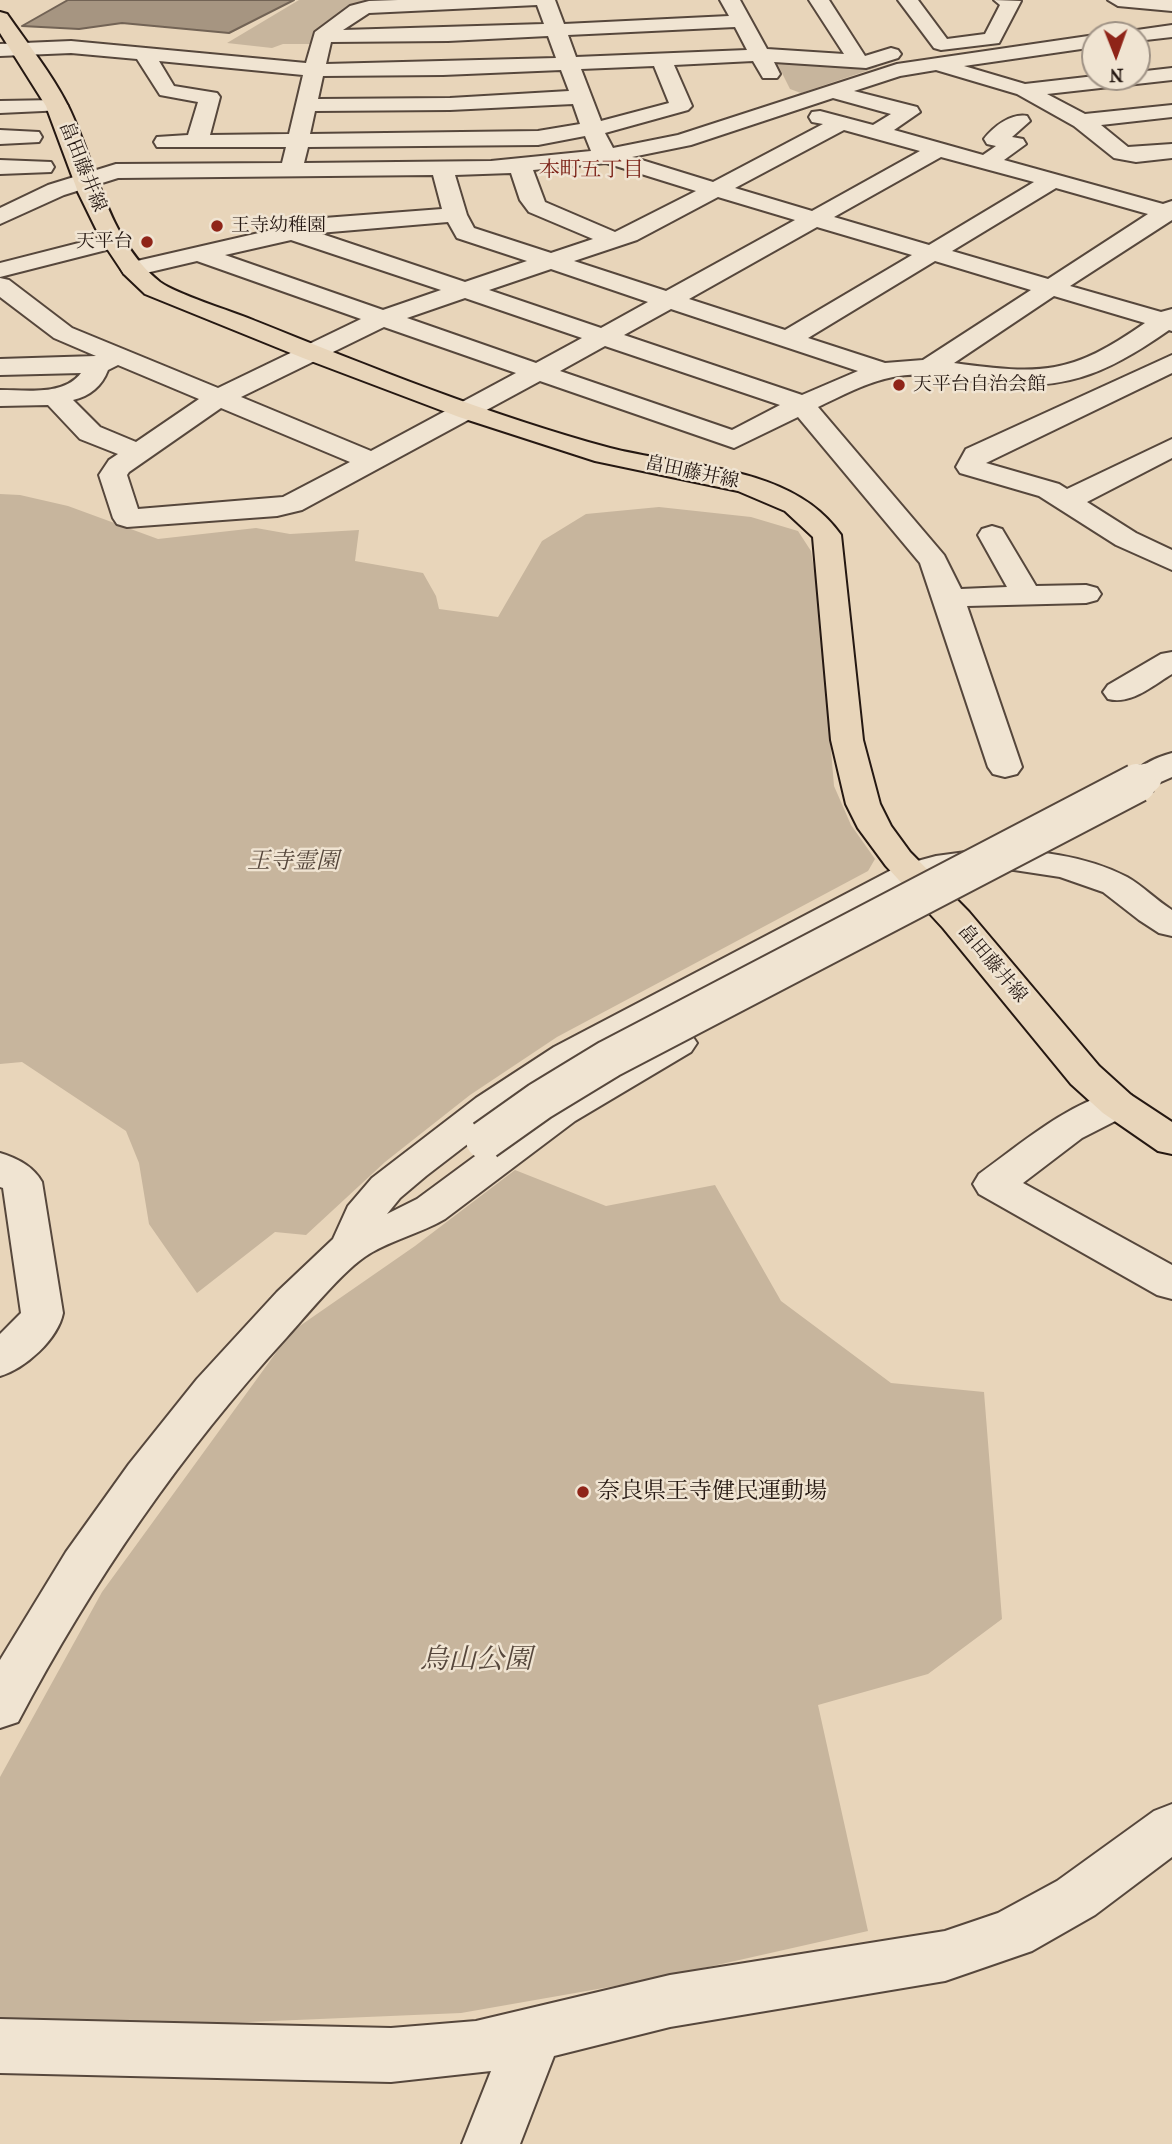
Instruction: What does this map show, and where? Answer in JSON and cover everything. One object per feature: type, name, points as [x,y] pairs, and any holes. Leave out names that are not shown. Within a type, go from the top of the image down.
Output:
[{"type":"main road","name":"畠田藤井線","points":[[16,34],[57,106],[89,192],[114,241],[134,269],[155,289],[312,353],[468,411],[605,455],[746,484],[795,505],[827,535],[847,740],[858,785],[875,828],[1086,1075],[1117,1104],[1172,1142]]},
{"type":"street","points":[[292,169],[322,36],[357,10],[376,3],[537,0]]},
{"type":"street","points":[[545,0],[600,148],[608,156],[715,190],[1170,320]]},
{"type":"street","points":[[730,0],[786,106],[984,163],[1170,211]]},
{"type":"street","points":[[819,0],[858,61]]},
{"type":"street","points":[[908,0],[936,54],[1024,90],[1082,121],[1122,153],[1136,155],[1172,150]]},
{"type":"street","points":[[0,217],[56,190],[116,171],[520,166],[608,156],[683,140],[831,92],[936,54],[992,39],[1011,1],[1004,0]]},
{"type":"street","points":[[1118,0],[1172,5]]},
{"type":"street","points":[[1118,21],[1125,1]]},
{"type":"street","points":[[322,36],[419,36],[741,21]]},
{"type":"street","points":[[16,34],[72,31],[179,48],[167,58]]},
{"type":"street","points":[[1151,33],[1172,31]]},
{"type":"street","points":[[16,34],[71,47],[145,56],[314,70],[443,69],[760,55],[866,62],[1081,42]]},
{"type":"street","points":[[145,56],[167,91],[210,97],[197,142]]},
{"type":"street","points":[[165,142],[499,141],[593,130],[681,106],[662,60]]},
{"type":"street","points":[[885,73],[936,87]]},
{"type":"street","points":[[1024,90],[1172,75]]},
{"type":"street","points":[[831,92],[909,113],[876,132]]},
{"type":"street","points":[[306,104],[440,104],[581,97]]},
{"type":"street","points":[[0,107],[57,106]]},
{"type":"street","points":[[1082,121],[1172,111]]},
{"type":"street","points":[[984,163],[1015,144],[995,139],[1019,121]]},
{"type":"street","points":[[842,123],[614,240],[383,318],[218,398],[119,466],[113,475],[127,518],[292,504],[603,337],[939,149]]},
{"type":"street","points":[[0,137],[31,137]]},
{"type":"street","points":[[520,166],[531,200],[537,207],[614,240]]},
{"type":"street","points":[[0,167],[43,167]]},
{"type":"street","points":[[442,169],[454,215],[465,233],[883,371]]},
{"type":"street","points":[[787,340],[1052,181]]},
{"type":"street","points":[[930,367],[1170,211]]},
{"type":"street","points":[[134,269],[324,225],[454,215]]},
{"type":"street","points":[[292,232],[800,403],[934,561],[949,598],[1005,767]]},
{"type":"street","points":[[0,271],[114,241]]},
{"type":"street","points":[[199,254],[734,440],[800,403],[883,371],[930,367],[1026,378],[1058,377],[1108,360],[1170,320]]},
{"type":"street","points":[[0,285],[107,361],[218,398],[372,461]]},
{"type":"street","points":[[0,367],[107,361]]},
{"type":"street","points":[[0,398],[55,397],[75,391],[90,382],[107,361]]},
{"type":"street","points":[[1167,554],[1126,539],[1049,490],[970,467],[976,454],[1172,363]]},
{"type":"street","points":[[55,397],[90,433],[138,452]]},
{"type":"street","points":[[1068,500],[1172,447]]},
{"type":"street","points":[[992,535],[1027,596]]},
{"type":"street","points":[[949,598],[1086,594]]},
{"type":"street","points":[[1119,692],[1172,661]]},
{"type":"street","points":[[0,1707],[50,1614],[143,1477],[187,1420],[227,1375],[303,1292],[351,1245],[485,1140],[540,1101],[608,1059],[1159,770]]},
{"type":"street","points":[[351,1245],[363,1216],[386,1188],[518,1088],[568,1056],[911,873],[963,862],[1040,861],[1084,872],[1118,887],[1172,925]]},
{"type":"street","points":[[351,1245],[408,1222],[431,1209],[561,1112],[608,1083],[968,886],[1001,880],[1033,879],[1089,890],[1140,905]]},
{"type":"street","points":[[1117,1104],[1068,1129],[993,1184],[1172,1284]]},
{"type":"street","points":[[0,1167],[22,1182],[42,1313],[40,1322],[0,1360]]},
{"type":"street","points":[[0,2046],[391,2055],[475,2048],[670,2001],[945,1956],[1013,1933],[1076,1898],[1172,1827]]},
{"type":"street","points":[[491,2144],[534,2034]]},
{"type":"green space","points":[[299,0],[374,0],[375,4],[314,44],[283,44],[272,48],[227,43]]},
{"type":"green space","points":[[789,58],[878,67],[801,93],[790,89],[776,61]]},
{"type":"green space","name":"王寺霊園","points":[[0,494],[20,495],[68,506],[158,539],[256,528],[290,534],[359,530],[355,561],[423,573],[436,596],[439,609],[498,617],[542,541],[586,514],[659,507],[751,517],[798,531],[811,551],[818,593],[834,786],[851,825],[875,859],[868,871],[557,1037],[470,1095],[385,1162],[306,1235],[275,1232],[197,1293],[149,1224],[139,1163],[126,1131],[22,1062],[0,1064]]},
{"type":"green space","name":"烏山公園","points":[[515,1170],[606,1206],[715,1185],[781,1301],[891,1383],[984,1392],[1002,1619],[928,1674],[818,1705],[868,1931],[655,1979],[461,2013],[178,2025],[0,2022],[0,1777],[102,1592],[291,1332],[415,1246]]},
{"type":"shaded area","points":[[68,0],[294,0],[229,33],[122,23],[79,29],[22,26]]},
{"type":"place","name":"王寺幼稚園","points":[[217,226]]},
{"type":"place","name":"天平台","points":[[147,242]]},
{"type":"place","name":"天平台自治会館","points":[[899,385]]},
{"type":"place","name":"奈良県王寺健民運動場","points":[[583,1492]]},
{"type":"district","name":"本町五丁目","points":[[591,171]]}]
